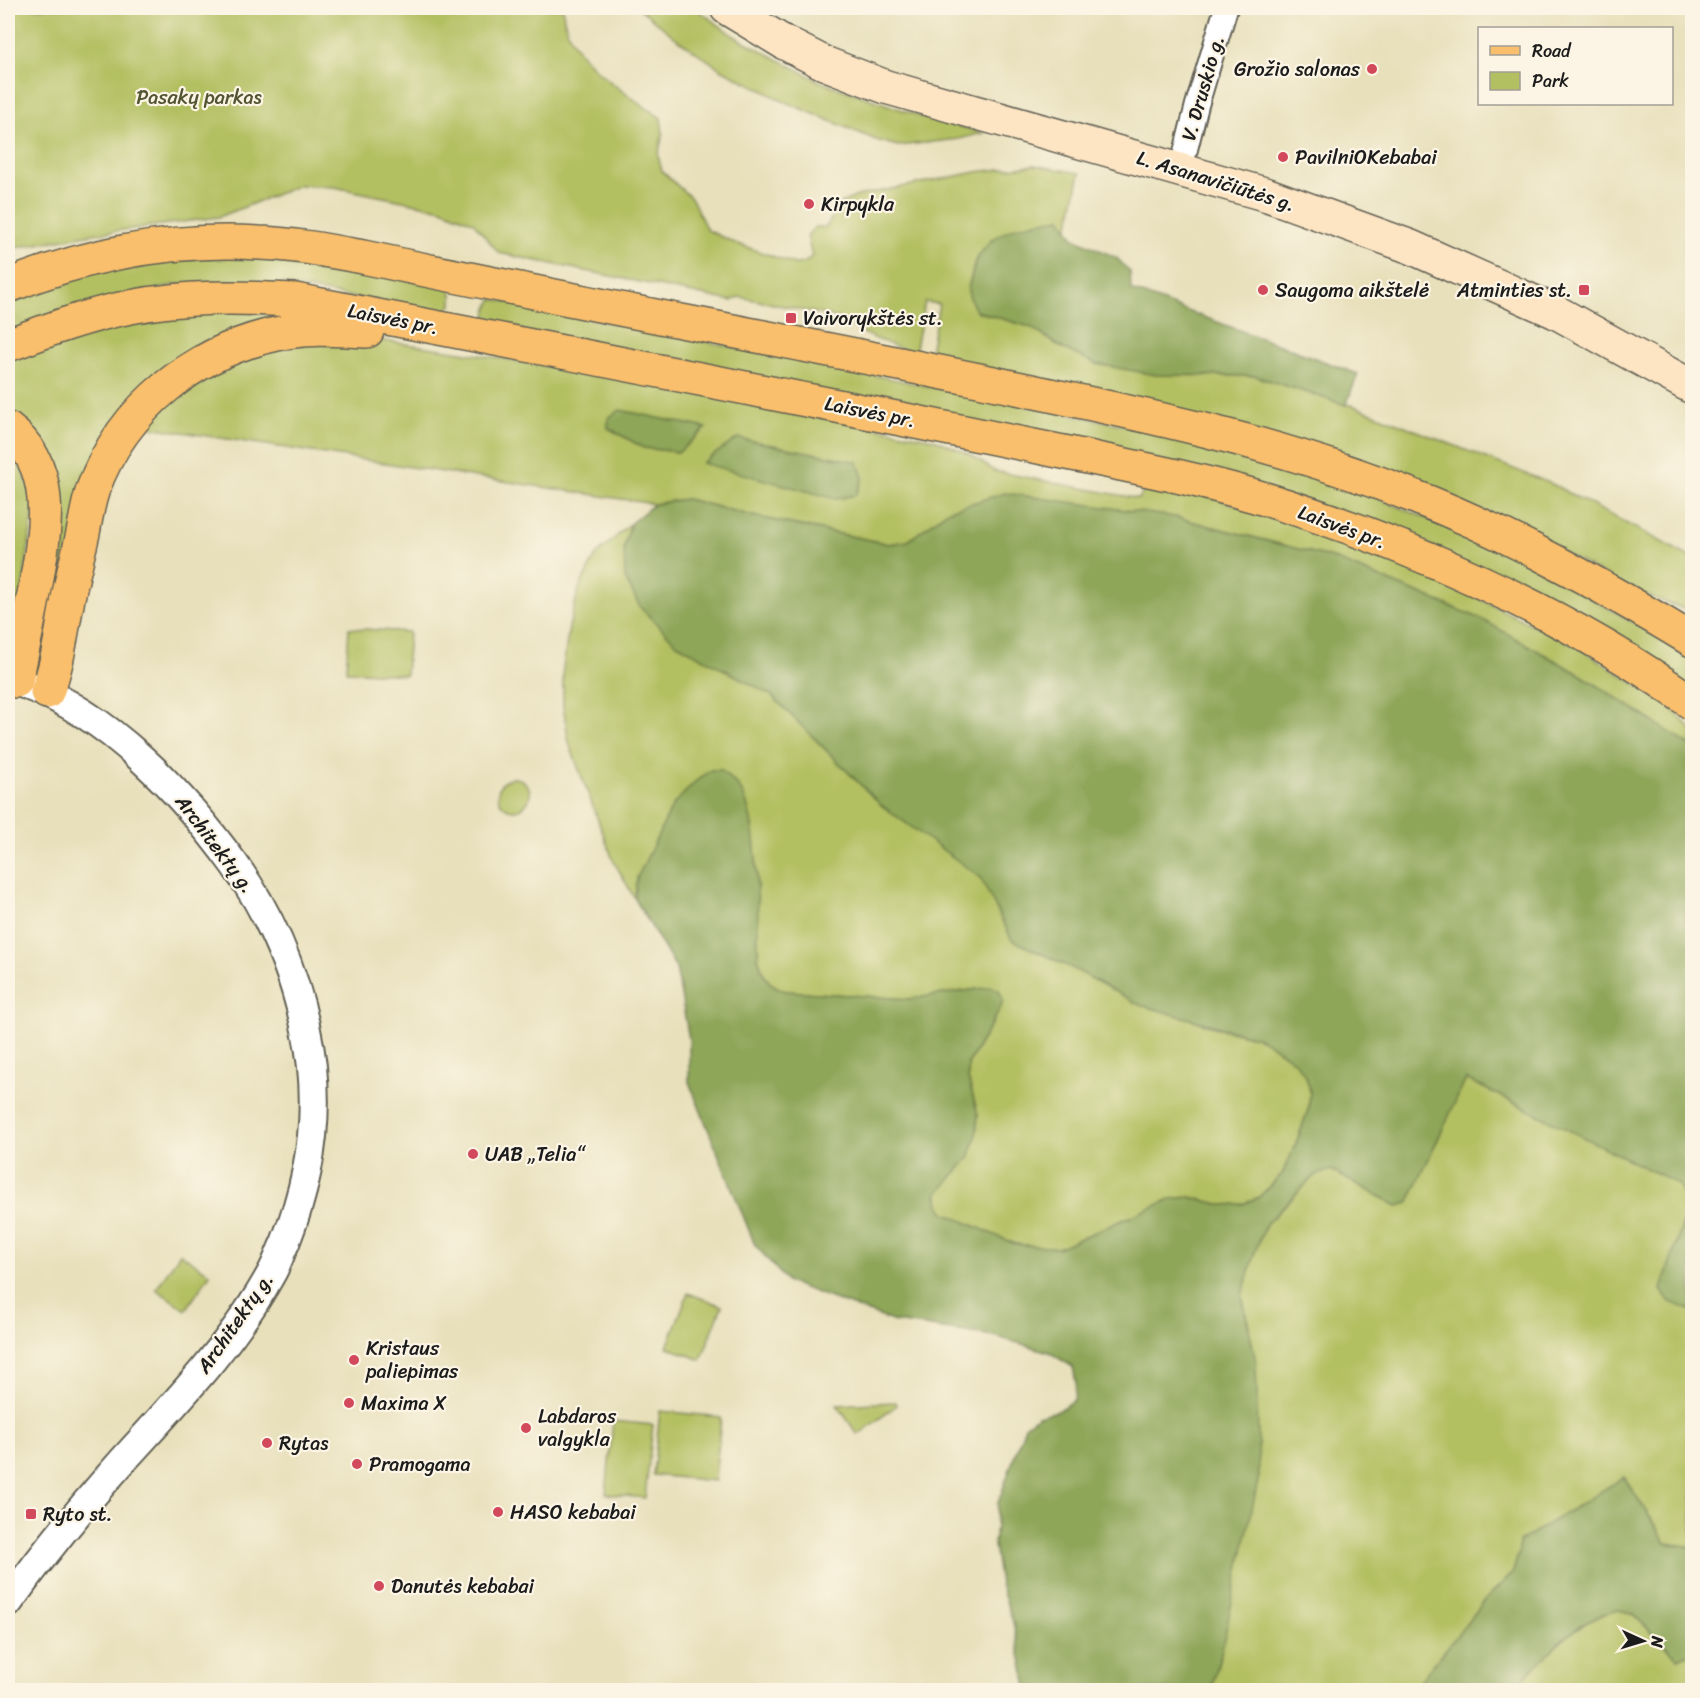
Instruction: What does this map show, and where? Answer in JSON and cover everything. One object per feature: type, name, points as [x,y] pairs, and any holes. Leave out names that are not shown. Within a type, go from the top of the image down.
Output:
[{"type":"main road","name":"L. Asanavičiūtės g.","points":[[728,8],[783,42],[824,63],[886,87],[1268,195],[1411,247],[1557,312],[1692,387]]},
{"type":"main road","points":[[8,286],[48,270],[112,253],[153,246],[215,242],[298,246],[363,257],[1068,399],[1247,440],[1413,495],[1548,557],[1692,640]]},
{"type":"main road","name":"Laisvės pr.","points":[[8,345],[71,322],[131,306],[176,300],[239,297],[295,300],[888,416],[1191,479],[1328,520],[1418,555],[1545,614],[1613,652],[1692,703]]},
{"type":"main road","points":[[47,692],[54,676],[67,602],[93,489],[114,445],[140,409],[177,378],[213,356],[248,342],[282,333],[322,329],[493,339]]},
{"type":"main road","points":[[8,429],[29,451],[39,473],[45,503],[44,534],[30,618],[12,680]]},
{"type":"street","name":"V. Druskio g.","points":[[1181,169],[1197,105],[1226,8]]},
{"type":"street","name":"Architektų g.","points":[[8,1603],[115,1469],[223,1347],[273,1272],[299,1203],[308,1165],[315,1093],[313,1061],[289,966],[248,884],[216,840],[181,797],[136,754],[67,702],[47,692],[12,680]]},
{"type":"green space","name":"Pasakų parkas","points":[[8,8],[563,8],[566,26],[573,42],[585,58],[614,85],[661,118],[663,133],[658,156],[662,171],[692,199],[707,230],[735,243],[795,264],[804,263],[812,256],[807,236],[815,227],[826,227],[841,203],[857,196],[976,172],[1034,165],[1080,173],[1068,229],[1060,218],[992,239],[975,261],[968,290],[976,311],[1031,327],[1064,349],[1156,375],[1255,376],[1352,405],[1552,484],[1692,558],[1692,611],[1632,589],[1538,538],[929,357],[939,304],[925,302],[915,353],[867,335],[840,318],[740,297],[731,301],[499,253],[473,222],[442,209],[334,187],[300,185],[219,217],[87,235],[8,249]]},
{"type":"green space","points":[[639,8],[695,8],[734,36],[821,82],[920,116],[983,133],[959,139],[898,146],[876,140],[783,101],[721,69],[677,39]]},
{"type":"green space","points":[[1061,218],[1074,238],[1117,258],[1130,272],[1131,290],[1358,374],[1346,405],[1255,376],[1156,375],[1096,364],[1064,349],[1030,327],[976,311],[968,289],[977,260],[984,248],[1005,232],[1032,223]]},
{"type":"green space","points":[[250,252],[447,287],[452,293],[452,305],[444,311],[436,312],[289,286],[230,281],[174,285],[8,331],[8,298],[97,269]]},
{"type":"green space","points":[[492,299],[1228,446],[1326,477],[1508,552],[1692,655],[1692,688],[1429,545],[499,325],[489,320],[486,314]]},
{"type":"green space","points":[[210,311],[301,315],[138,395],[49,644],[40,642],[60,520],[59,490],[46,455],[8,414],[8,359],[92,329]]},
{"type":"green space","points":[[355,337],[428,347],[645,384],[934,439],[970,454],[994,471],[1139,499],[1143,492],[1204,495],[1266,514],[1428,574],[1580,648],[1669,706],[1692,730],[1692,747],[1581,675],[1479,618],[1329,557],[1175,517],[949,510],[908,541],[889,544],[757,517],[686,499],[654,504],[142,426],[156,409],[237,354]],"holes":[[[706,429],[678,452],[644,448]]]},
{"type":"green space","points":[[620,410],[706,428],[679,452],[644,448],[608,428],[608,418]]},
{"type":"green space","points":[[738,438],[858,462],[863,478],[856,495],[836,499],[702,463]]},
{"type":"green space","points":[[8,448],[15,455],[35,500],[17,632],[8,635]]},
{"type":"green space","points":[[1005,493],[1175,517],[1329,557],[1479,618],[1581,675],[1692,747],[1692,906],[1687,911],[1685,920],[1692,930],[1692,1311],[1670,1302],[1661,1290],[1685,1217],[1686,1200],[1678,1184],[1466,1079],[1408,1203],[1397,1206],[1331,1170],[1314,1176],[1266,1224],[1254,1254],[1242,1296],[1256,1362],[1259,1476],[1211,1690],[1028,1690],[1013,1622],[1000,1584],[994,1545],[998,1503],[1025,1426],[1038,1416],[1058,1411],[1074,1400],[1076,1383],[1073,1367],[1049,1352],[994,1336],[895,1322],[788,1282],[755,1245],[689,1082],[689,1039],[676,968],[635,899],[637,878],[673,805],[696,781],[711,770],[721,770],[741,790],[752,825],[757,871],[758,957],[764,974],[770,982],[786,991],[909,999],[992,987],[999,990],[1003,999],[1001,1007],[968,1064],[968,1078],[978,1115],[976,1137],[969,1158],[937,1194],[939,1204],[945,1213],[1015,1244],[1058,1248],[1171,1199],[1190,1197],[1223,1205],[1243,1204],[1259,1197],[1282,1174],[1295,1147],[1309,1107],[1310,1090],[1306,1076],[1295,1062],[1262,1039],[1140,1005],[1074,969],[1012,940],[980,877],[881,805],[771,695],[677,644],[640,607],[625,578],[624,547],[631,523],[654,504],[686,499],[757,517],[889,544],[908,541],[949,510]]},
{"type":"green space","points":[[631,523],[624,547],[677,644],[771,695],[881,805],[981,877],[1012,940],[1206,1025],[1262,1039],[1295,1062],[1306,1076],[1310,1090],[1309,1107],[1295,1147],[1282,1174],[1259,1197],[1243,1204],[1223,1205],[1190,1197],[1171,1199],[1058,1248],[1015,1244],[945,1213],[939,1204],[937,1193],[969,1158],[978,1115],[968,1078],[968,1064],[1001,1007],[999,990],[992,987],[909,999],[785,991],[769,982],[758,957],[755,860],[750,816],[721,770],[711,770],[696,781],[637,878],[635,899],[613,860],[569,743],[563,706],[563,668],[569,627],[579,588],[596,555]]},
{"type":"green space","points":[[349,628],[409,632],[406,675],[346,671]]},
{"type":"green space","points":[[514,778],[525,783],[530,794],[525,805],[514,810],[503,805],[498,794],[503,783]]},
{"type":"green space","points":[[1466,1079],[1678,1184],[1686,1200],[1685,1217],[1661,1290],[1692,1311],[1692,1547],[1666,1543],[1624,1477],[1519,1552],[1513,1572],[1487,1598],[1413,1690],[1211,1690],[1221,1653],[1249,1326],[1242,1296],[1254,1254],[1266,1224],[1314,1176],[1330,1170],[1397,1206],[1408,1203]]},
{"type":"green space","points":[[180,1253],[210,1274],[186,1310],[156,1289]]},
{"type":"green space","points":[[688,1293],[722,1306],[701,1360],[667,1347]]},
{"type":"green space","points":[[896,1402],[897,1405],[858,1435],[837,1405]]},
{"type":"green space","points":[[660,1411],[721,1417],[715,1481],[653,1475]]},
{"type":"green space","points":[[613,1421],[653,1425],[645,1498],[606,1494]]},
{"type":"green space","points":[[1624,1477],[1666,1543],[1692,1547],[1692,1652],[1678,1658],[1632,1613],[1618,1610],[1603,1614],[1581,1625],[1509,1690],[1413,1690],[1487,1598],[1513,1572],[1519,1552],[1519,1542]]},
{"type":"green space","points":[[1618,1610],[1632,1613],[1678,1658],[1692,1652],[1692,1690],[1509,1690],[1573,1632],[1602,1615]]},
{"type":"place","name":"Grožio salonas","points":[[1372,69]]},
{"type":"place","name":"PavilniOKebabai","points":[[1283,157]]},
{"type":"place","name":"Kirpykla","points":[[809,204]]},
{"type":"place","name":"Saugoma aikštelė","points":[[1263,290]]},
{"type":"place","name":"Atminties st.","points":[[1584,290]]},
{"type":"place","name":"Vaivorykštės st.","points":[[791,318]]},
{"type":"place","name":"UAB „Telia“","points":[[473,1154]]},
{"type":"place","name":"Kristaus paliepimas","points":[[354,1360]]},
{"type":"place","name":"Maxima X","points":[[349,1403]]},
{"type":"place","name":"Labdaros valgykla","points":[[526,1428]]},
{"type":"place","name":"Rytas","points":[[267,1443]]},
{"type":"place","name":"Pramogama","points":[[357,1464]]},
{"type":"place","name":"HASO kebabai","points":[[498,1512]]},
{"type":"place","name":"Ryto st.","points":[[31,1514]]},
{"type":"place","name":"Danutės kebabai","points":[[379,1586]]}]
